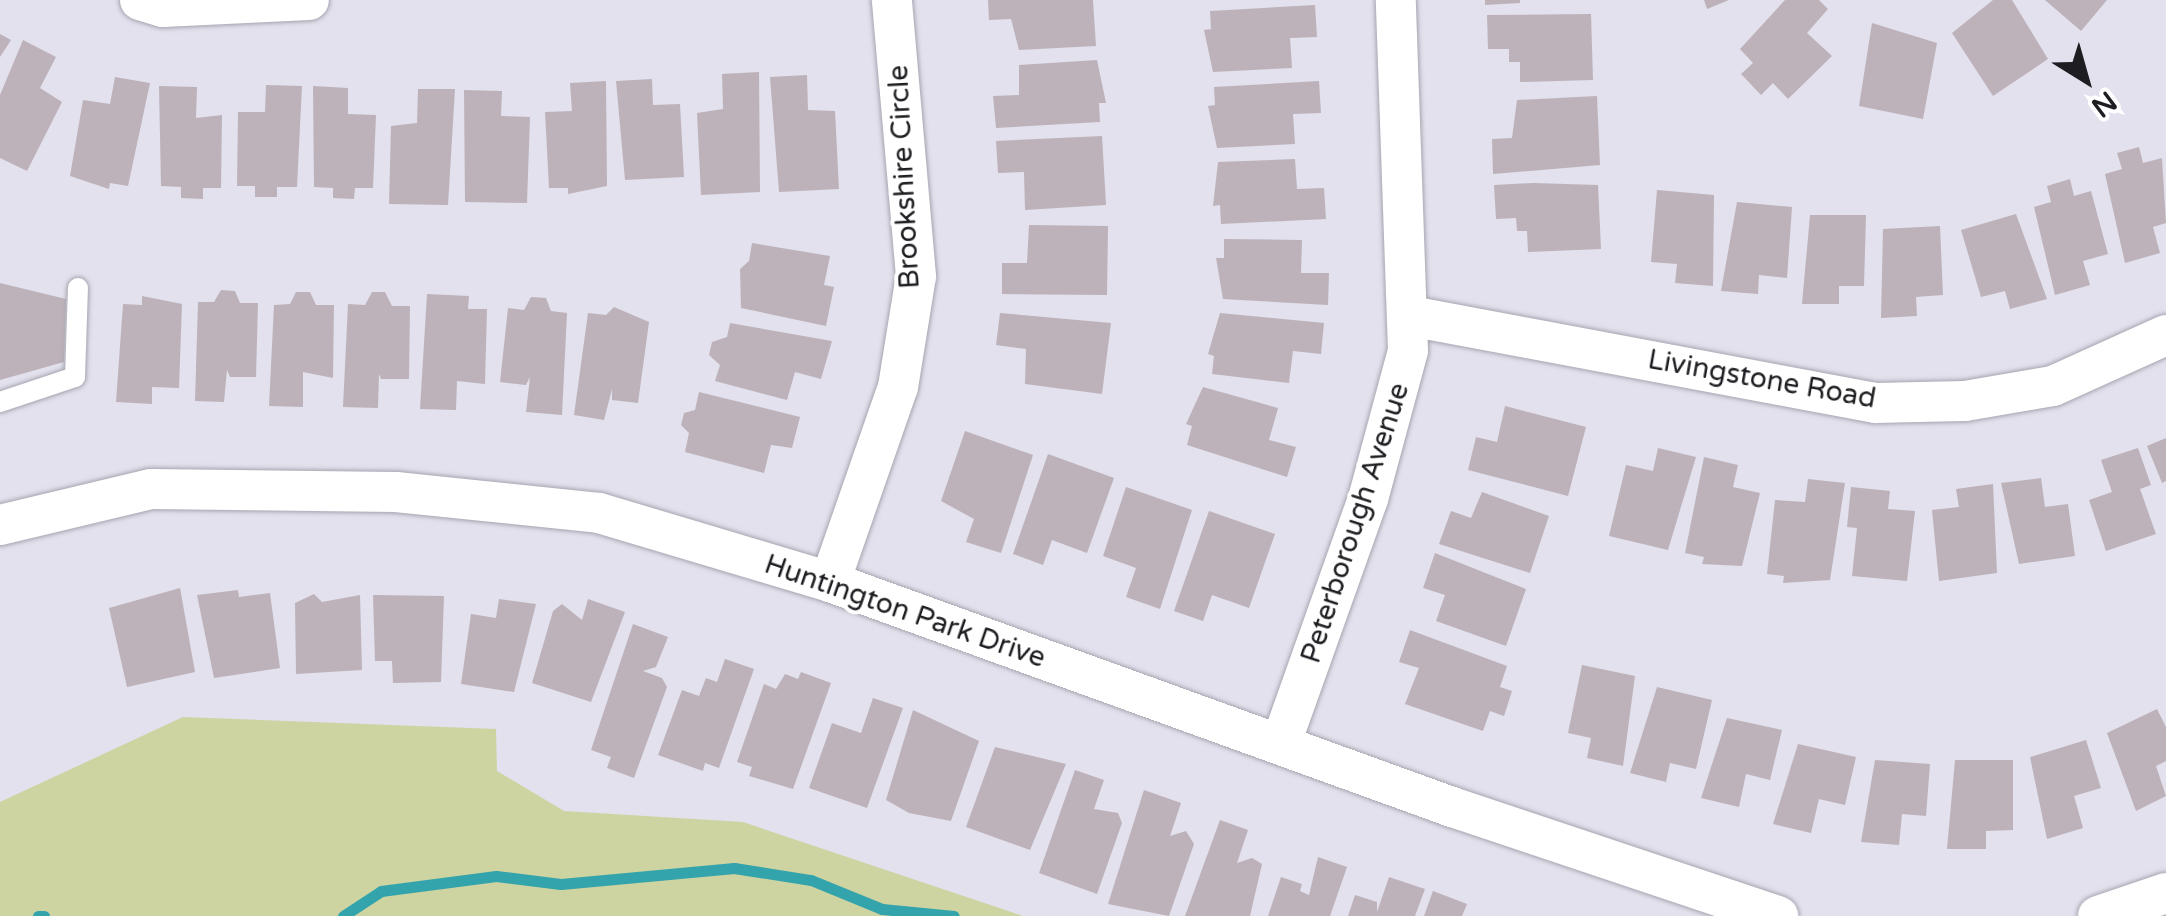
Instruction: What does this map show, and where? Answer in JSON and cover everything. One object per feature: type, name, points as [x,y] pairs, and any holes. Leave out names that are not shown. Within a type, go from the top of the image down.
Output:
[{"type":"street","points":[[140,0],[164,6],[309,0]]},
{"type":"street","name":"Brookshire Circle","points":[[830,582],[898,387],[916,276],[892,0]]},
{"type":"street","name":"Peterborough Avenue","points":[[1281,743],[1394,418],[1410,316],[1396,0]]},
{"type":"street","name":"Livingstone Road","points":[[1410,316],[1876,402],[1965,401],[2053,386],[2166,335]]},
{"type":"street","name":"Huntington Park Drive","points":[[0,525],[151,489],[396,492],[599,512],[830,582],[1778,916]]},
{"type":"street","points":[[2098,916],[2166,894]]},
{"type":"lane","points":[[0,402],[76,377],[78,288]]},
{"type":"green space","points":[[183,717],[496,729],[497,771],[564,811],[743,822],[1023,916],[0,916],[0,802]]},
{"type":"building","points":[[988,0],[1093,0],[1096,46],[1019,50],[1011,19],[989,20]]},
{"type":"building","points":[[1485,0],[1520,0],[1520,3],[1485,5]]},
{"type":"building","points":[[1704,0],[1729,0],[1707,9]]},
{"type":"building","points":[[1785,0],[1819,0],[1828,9],[1807,33],[1832,56],[1788,99],[1773,83],[1761,95],[1741,74],[1753,63],[1740,49]]},
{"type":"building","points":[[1993,0],[2012,0],[2048,59],[1993,96],[1952,33]]},
{"type":"building","points":[[2045,0],[2107,0],[2081,31]]},
{"type":"building","points":[[1315,5],[1317,37],[1290,38],[1292,68],[1213,72],[1204,30],[1211,29],[1210,11]]},
{"type":"building","points":[[1591,14],[1593,80],[1520,82],[1520,62],[1509,62],[1509,49],[1488,49],[1487,15]]},
{"type":"building","points":[[1872,23],[1937,43],[1923,119],[1859,106]]},
{"type":"building","points":[[0,34],[11,40],[0,57]]},
{"type":"building","points":[[23,40],[56,57],[40,88],[62,102],[27,171],[0,158],[0,95]]},
{"type":"building","points":[[1097,60],[1106,103],[1099,103],[1100,122],[996,128],[993,96],[1019,95],[1019,65]]},
{"type":"building","points":[[759,72],[760,192],[701,195],[697,113],[723,109],[722,74]]},
{"type":"building","points":[[807,75],[808,110],[835,111],[839,189],[779,192],[770,77]]},
{"type":"building","points":[[115,77],[150,83],[128,186],[110,183],[109,189],[70,176],[83,100],[110,104]]},
{"type":"building","points":[[652,79],[653,105],[680,104],[684,177],[625,180],[616,81]]},
{"type":"building","points":[[606,81],[607,186],[568,194],[568,188],[549,188],[545,112],[572,111],[570,83]]},
{"type":"building","points":[[1319,81],[1321,113],[1293,114],[1295,144],[1217,148],[1208,106],[1215,105],[1214,87]]},
{"type":"building","points":[[266,85],[302,86],[297,187],[277,187],[277,197],[255,197],[255,186],[237,186],[238,112],[265,112]]},
{"type":"building","points":[[159,86],[197,87],[196,118],[222,115],[221,188],[203,188],[203,199],[181,198],[181,187],[161,186]]},
{"type":"building","points":[[313,86],[348,88],[348,114],[376,115],[373,188],[355,188],[354,199],[333,198],[333,188],[314,187]]},
{"type":"building","points":[[418,89],[455,89],[448,205],[389,204],[391,126],[417,123]]},
{"type":"building","points":[[464,90],[502,91],[501,116],[530,117],[527,203],[465,202]]},
{"type":"building","points":[[1597,96],[1600,165],[1493,174],[1492,139],[1512,138],[1517,100]]},
{"type":"building","points":[[1102,136],[1106,205],[1025,210],[1024,172],[998,173],[996,141]]},
{"type":"building","points":[[2139,147],[2143,163],[2162,158],[2166,223],[2153,227],[2160,253],[2125,263],[2105,174],[2122,169],[2117,153]]},
{"type":"building","points":[[1295,159],[1297,189],[1324,188],[1326,219],[1221,224],[1220,205],[1213,206],[1218,162]]},
{"type":"building","points":[[2070,179],[2074,196],[2091,191],[2108,254],[2083,261],[2090,285],[2055,295],[2034,207],[2051,202],[2047,186]]},
{"type":"building","points":[[1494,185],[1598,185],[1601,249],[1528,252],[1527,231],[1517,231],[1516,218],[1496,219]]},
{"type":"building","points":[[1657,190],[1714,195],[1713,286],[1675,283],[1677,264],[1651,262]]},
{"type":"building","points":[[1737,202],[1792,207],[1787,278],[1759,275],[1758,294],[1721,291]]},
{"type":"building","points":[[2016,214],[2047,299],[2010,309],[2005,291],[1981,297],[1961,230]]},
{"type":"building","points":[[1810,215],[1866,215],[1864,286],[1839,286],[1839,304],[1802,304]]},
{"type":"building","points":[[1029,225],[1108,226],[1107,295],[1002,294],[1002,263],[1027,263]]},
{"type":"building","points":[[1940,226],[1943,295],[1916,297],[1917,316],[1881,318],[1883,229]]},
{"type":"building","points":[[1224,239],[1302,240],[1301,273],[1329,273],[1328,305],[1223,299],[1216,258],[1224,258]]},
{"type":"building","points":[[752,243],[830,256],[824,285],[834,287],[826,326],[741,308],[740,269],[749,261]]},
{"type":"building","points":[[0,283],[66,299],[64,362],[0,380]]},
{"type":"building","points":[[221,290],[235,291],[240,303],[258,303],[256,377],[230,377],[227,370],[224,402],[195,401],[198,302],[214,302]]},
{"type":"building","points":[[296,292],[310,292],[316,305],[334,305],[333,378],[303,372],[303,407],[269,406],[274,305],[290,304]]},
{"type":"building","points":[[372,292],[385,292],[392,306],[410,306],[409,379],[381,379],[379,374],[378,408],[343,407],[348,304],[365,305]]},
{"type":"building","points":[[427,294],[469,296],[468,309],[487,309],[485,384],[457,381],[456,410],[420,409]]},
{"type":"building","points":[[142,296],[182,304],[179,388],[152,387],[152,404],[116,402],[123,304],[142,305]]},
{"type":"building","points":[[531,297],[546,298],[551,311],[567,313],[562,415],[526,412],[530,377],[526,385],[500,382],[508,308],[524,310]]},
{"type":"building","points":[[614,307],[649,322],[638,403],[612,400],[612,389],[604,420],[574,415],[588,313],[606,315]]},
{"type":"building","points":[[1000,313],[1111,323],[1102,394],[1025,384],[1026,349],[996,345]]},
{"type":"building","points":[[1220,313],[1324,323],[1321,354],[1293,351],[1289,383],[1212,374],[1214,356],[1208,354]]},
{"type":"building","points":[[730,323],[832,341],[821,379],[795,372],[787,400],[715,381],[720,365],[709,355],[712,342],[727,337]]},
{"type":"building","points":[[1203,387],[1278,408],[1269,440],[1296,447],[1287,477],[1187,445],[1192,426],[1186,424]]},
{"type":"building","points":[[699,392],[800,417],[792,448],[771,445],[764,473],[685,452],[689,433],[681,425],[684,413],[695,410]]},
{"type":"building","points":[[1505,406],[1586,427],[1568,496],[1468,470],[1476,437],[1497,442]]},
{"type":"building","points":[[965,431],[1033,455],[1001,553],[966,542],[974,519],[941,501]]},
{"type":"building","points":[[2166,438],[2166,481],[2162,483],[2147,446]]},
{"type":"building","points":[[1658,448],[1696,457],[1668,550],[1609,536],[1626,465],[1653,471]]},
{"type":"building","points":[[2138,448],[2151,485],[2140,489],[2156,534],[2106,551],[2089,500],[2112,492],[2101,460]]},
{"type":"building","points":[[1048,454],[1114,478],[1087,553],[1052,540],[1043,565],[1013,554]]},
{"type":"building","points":[[1704,457],[1738,465],[1733,487],[1760,493],[1742,566],[1702,564],[1704,557],[1685,553]]},
{"type":"building","points":[[2041,478],[2045,507],[2068,504],[2075,556],[2019,564],[2001,483]]},
{"type":"building","points":[[1808,479],[1845,483],[1830,580],[1783,583],[1784,576],[1767,574],[1775,500],[1805,502]]},
{"type":"building","points":[[1993,484],[1997,573],[1939,581],[1932,510],[1959,507],[1956,489]]},
{"type":"building","points":[[1126,487],[1192,510],[1160,609],[1126,597],[1136,568],[1103,556]]},
{"type":"building","points":[[1851,487],[1890,491],[1888,509],[1915,511],[1907,581],[1852,576],[1857,528],[1847,527]]},
{"type":"building","points":[[1482,492],[1549,516],[1530,573],[1439,544],[1451,511],[1471,518]]},
{"type":"building","points":[[1209,511],[1275,534],[1249,608],[1212,595],[1203,621],[1174,611]]},
{"type":"building","points":[[1435,553],[1526,589],[1506,646],[1436,621],[1445,595],[1423,588]]},
{"type":"building","points":[[180,588],[195,672],[127,687],[109,608]]},
{"type":"building","points":[[238,590],[239,597],[270,593],[280,668],[214,678],[197,595]]},
{"type":"building","points":[[314,594],[322,602],[360,595],[362,670],[296,674],[295,603]]},
{"type":"building","points":[[373,595],[444,596],[441,682],[393,683],[392,661],[375,661]]},
{"type":"building","points":[[499,599],[536,604],[514,692],[461,684],[471,614],[496,618]]},
{"type":"building","points":[[588,599],[625,612],[591,702],[532,683],[553,611],[562,604],[582,620]]},
{"type":"building","points":[[633,624],[668,637],[656,667],[643,671],[662,678],[667,687],[634,778],[607,768],[611,757],[591,750]]},
{"type":"building","points":[[1410,630],[1507,666],[1500,687],[1512,691],[1504,716],[1490,711],[1483,731],[1405,704],[1419,668],[1399,662]]},
{"type":"building","points":[[725,659],[754,669],[719,768],[705,763],[703,771],[658,755],[682,690],[699,696],[706,678],[717,682]]},
{"type":"building","points":[[1582,665],[1635,676],[1623,766],[1587,758],[1591,738],[1568,733]]},
{"type":"building","points":[[801,672],[831,683],[793,789],[749,776],[752,767],[737,762],[764,684],[776,689],[785,674],[798,679]]},
{"type":"building","points":[[1657,687],[1712,700],[1696,769],[1670,763],[1666,782],[1630,773]]},
{"type":"building","points":[[873,698],[903,708],[867,808],[809,788],[832,723],[861,733]]},
{"type":"building","points":[[2157,709],[2166,727],[2166,761],[2156,766],[2166,796],[2136,811],[2107,733]]},
{"type":"building","points":[[913,710],[979,741],[951,821],[909,813],[886,800]]},
{"type":"building","points":[[1727,718],[1782,730],[1770,780],[1746,774],[1739,807],[1701,798]]},
{"type":"building","points":[[2086,740],[2101,788],[2074,796],[2083,828],[2047,839],[2030,757]]},
{"type":"building","points":[[1798,744],[1856,757],[1845,805],[1819,799],[1811,833],[1773,824]]},
{"type":"building","points":[[995,747],[1066,764],[1030,850],[966,827]]},
{"type":"building","points":[[1875,760],[1930,764],[1926,816],[1902,814],[1899,845],[1861,842]]},
{"type":"building","points":[[1955,760],[2013,760],[2013,830],[1986,831],[1986,849],[1947,849]]},
{"type":"building","points":[[1075,770],[1104,780],[1094,809],[1118,813],[1122,823],[1097,894],[1039,873]]},
{"type":"building","points":[[1144,790],[1181,803],[1170,836],[1186,831],[1194,844],[1169,916],[1108,904]]},
{"type":"building","points":[[1220,820],[1248,830],[1237,863],[1252,858],[1262,864],[1250,916],[1185,916]]},
{"type":"building","points":[[1318,857],[1347,867],[1330,916],[1268,916],[1281,877],[1302,884],[1300,891],[1309,895]]},
{"type":"building","points":[[1389,877],[1425,889],[1415,916],[1348,916],[1355,895],[1377,902],[1377,912]]},
{"type":"building","points":[[1433,891],[1467,904],[1462,916],[1424,916]]},
{"type":"waterway","points":[[343,916],[381,891],[496,876],[561,884],[734,868],[811,880],[882,909],[954,916]]},
{"type":"waterway","points":[[38,916],[44,916]]}]
